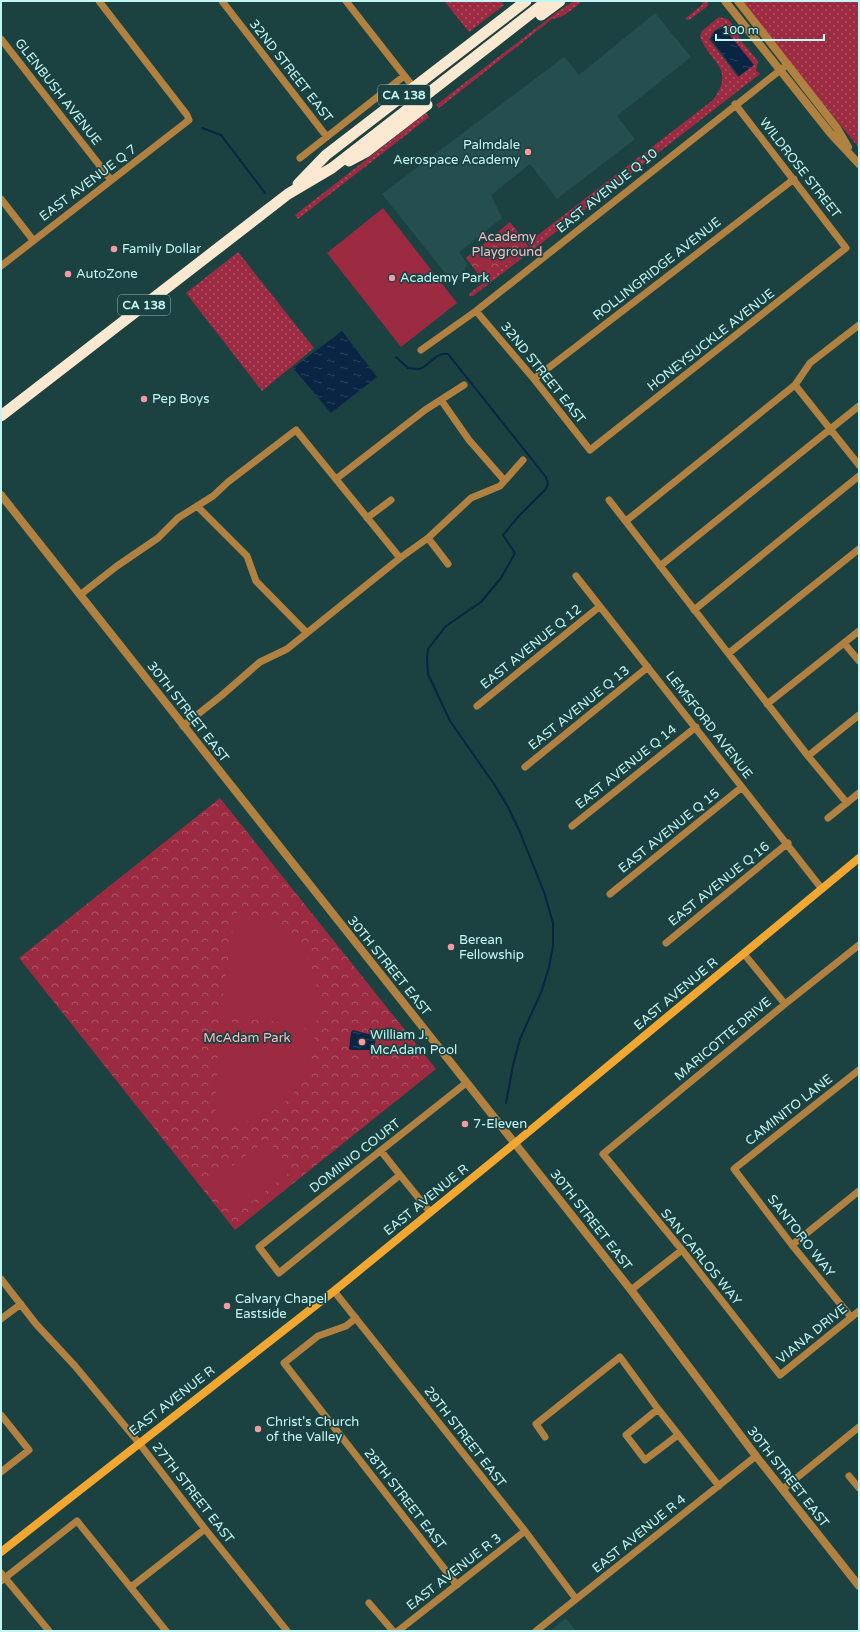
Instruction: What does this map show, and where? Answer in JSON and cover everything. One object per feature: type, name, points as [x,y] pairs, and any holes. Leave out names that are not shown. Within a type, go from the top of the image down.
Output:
[{"type":"highway","name":"CA 138","points":[[1,416],[288,194],[326,155],[526,1]]},
{"type":"highway","points":[[288,194],[336,165],[547,1]]},
{"type":"highway","points":[[518,24],[536,18],[560,1]]},
{"type":"highway","points":[[336,165],[355,159],[366,152],[428,105]]},
{"type":"main road","name":"EAST AVENUE R","points":[[1,1552],[334,1291],[859,858]]},
{"type":"street","name":"EAST AVENUE Q 7","points":[[1,266],[189,120],[187,115],[99,1]]},
{"type":"street","name":"32ND STREET EAST","points":[[222,1],[327,137]]},
{"type":"street","points":[[346,1],[414,88]]},
{"type":"street","points":[[738,1],[837,128],[857,161]]},
{"type":"street","points":[[725,2],[734,3],[763,38],[770,42]]},
{"type":"street","points":[[725,2],[831,134],[857,161]]},
{"type":"street","name":"GLENBUSH AVENUE","points":[[1,39],[111,180]]},
{"type":"street","name":"EAST AVENUE Q 10","points":[[421,350],[476,311],[735,104],[788,64]]},
{"type":"street","points":[[300,158],[404,76]]},
{"type":"street","name":"WILDROSE STREET","points":[[735,104],[846,248]]},
{"type":"street","name":"ROLLINGRIDGE AVENUE","points":[[534,379],[794,179]]},
{"type":"street","points":[[1,199],[33,240]]},
{"type":"street","name":"HONEYSUCKLE AVENUE","points":[[590,450],[846,248]]},
{"type":"street","name":"32ND STREET EAST","points":[[476,311],[534,379],[590,450]]},
{"type":"street","points":[[626,521],[795,386],[810,363],[859,325]]},
{"type":"street","points":[[336,479],[426,410],[464,384]]},
{"type":"street","points":[[795,386],[859,465]]},
{"type":"street","points":[[441,400],[468,440],[504,480]]},
{"type":"street","points":[[660,566],[859,406]]},
{"type":"street","points":[[80,595],[117,566],[158,538],[178,518],[213,496],[228,482],[296,430],[400,558]]},
{"type":"street","points":[[183,726],[221,696],[260,662],[287,649],[306,632],[400,558],[428,538],[471,498],[500,486],[523,460]]},
{"type":"street","points":[[694,610],[859,476]]},
{"type":"street","name":"30TH STREET EAST","points":[[1,496],[631,1290],[756,1456],[859,1586]]},
{"type":"street","points":[[367,518],[391,500]]},
{"type":"street","points":[[609,500],[767,704],[847,803]]},
{"type":"street","points":[[197,506],[247,556],[256,581],[306,632]]},
{"type":"street","points":[[428,538],[448,564]]},
{"type":"street","points":[[729,653],[859,548]]},
{"type":"street","name":"LEMSFORD AVENUE","points":[[576,576],[599,607],[788,843],[822,889]]},
{"type":"street","name":"EAST AVENUE Q 12","points":[[477,706],[599,607]]},
{"type":"street","points":[[767,704],[859,631]]},
{"type":"street","points":[[844,643],[859,661]]},
{"type":"street","name":"EAST AVENUE Q 13","points":[[525,767],[648,667]]},
{"type":"street","points":[[808,756],[859,715]]},
{"type":"street","name":"EAST AVENUE Q 14","points":[[572,826],[696,727]]},
{"type":"street","name":"EAST AVENUE Q 15","points":[[610,894],[742,787]]},
{"type":"street","points":[[828,818],[859,793]]},
{"type":"street","name":"EAST AVENUE Q 16","points":[[666,943],[788,843]]},
{"type":"street","name":"MARICOTTE DRIVE","points":[[603,1154],[784,1004],[859,945]]},
{"type":"street","points":[[744,954],[784,1004]]},
{"type":"street","name":"CAMINITO LANE","points":[[734,1169],[859,1070]]},
{"type":"street","name":"DOMINIO COURT","points":[[400,1175],[279,1273],[259,1247],[466,1082]]},
{"type":"street","points":[[381,1151],[430,1212]]},
{"type":"street","name":"SAN CARLOS WAY","points":[[603,1154],[682,1250],[780,1375]]},
{"type":"street","name":"SANTORO WAY","points":[[734,1169],[792,1245],[851,1317]]},
{"type":"street","points":[[792,1245],[859,1192]]},
{"type":"street","points":[[631,1290],[682,1250]]},
{"type":"street","name":"27TH STREET EAST","points":[[1,1279],[40,1329],[75,1366],[139,1443],[205,1530],[287,1631]]},
{"type":"street","name":"29TH STREET EAST","points":[[334,1291],[525,1531],[576,1599]]},
{"type":"street","points":[[1,1319],[21,1304]]},
{"type":"street","name":"VIANA DRIVE","points":[[780,1375],[859,1311]]},
{"type":"street","name":"28TH STREET EAST","points":[[356,1318],[346,1326],[318,1336],[284,1363],[457,1585]]},
{"type":"street","points":[[545,1437],[536,1424],[620,1358],[678,1435],[719,1486]]},
{"type":"street","points":[[658,1409],[626,1435],[645,1460],[678,1435]]},
{"type":"street","points":[[1,1416],[29,1450],[1,1472]]},
{"type":"street","points":[[783,1489],[859,1427]]},
{"type":"street","name":"EAST AVENUE R 4","points":[[536,1631],[756,1456]]},
{"type":"street","points":[[849,1476],[859,1488]]},
{"type":"street","points":[[49,1631],[2,1577],[77,1521],[166,1631]]},
{"type":"street","points":[[131,1587],[205,1530]]},
{"type":"street","name":"EAST AVENUE R 3","points":[[398,1631],[525,1531]]},
{"type":"street","points":[[369,1603],[393,1631]]},
{"type":"shaded area","name":"Palmdale Aerospace Academy","points":[[655,13],[691,57],[617,116],[635,139],[557,199],[530,164],[491,195],[502,218],[459,252],[467,263],[462,277],[454,284],[382,194],[564,57],[579,75]]},
{"type":"shaded area","points":[[566,1618],[576,1631],[550,1631]]},
{"type":"green space","points":[[444,1],[501,1],[504,5],[469,32]]},
{"type":"green space","points":[[574,1],[583,1],[564,15],[552,19],[439,108],[436,105],[557,12]]},
{"type":"green space","points":[[701,1],[708,1],[708,6],[689,20],[685,19],[703,4]]},
{"type":"green space","points":[[740,1],[859,1],[859,148]]},
{"type":"green space","points":[[719,17],[730,21],[743,43],[758,61],[756,70],[760,74],[473,296],[469,296],[470,293],[530,246],[524,239],[529,234],[538,235],[713,100],[720,89],[722,72],[704,45],[700,36],[702,31]],"holes":[[[722,26],[753,65],[738,77],[709,39],[714,31]]]},
{"type":"green space","points":[[426,113],[429,117],[298,219],[295,215]]},
{"type":"green space","name":"Academy Park","points":[[383,208],[457,303],[401,347],[327,253]]},
{"type":"green space","name":"Academy Playground","points":[[510,222],[529,247],[484,282],[466,258]]},
{"type":"green space","points":[[238,252],[314,348],[262,391],[186,293]]},
{"type":"green space","name":"McAdam Park","points":[[220,798],[436,1069],[235,1230],[19,958]]},
{"type":"green space","points":[[235,913],[252,915],[267,920],[280,927],[302,948],[315,977],[318,993],[316,1026],[220,1016]]},
{"type":"green space","points":[[219,1021],[315,1030],[310,1062],[307,1072],[300,1085],[281,1105],[257,1119],[229,1124],[215,1123]]},
{"type":"green space","points":[[267,1139],[292,1170],[233,1217],[208,1185]]},
{"type":"water","points":[[724,28],[754,65],[739,76],[711,39],[715,31]]},
{"type":"water","points":[[342,331],[377,377],[331,413],[293,368]]},
{"type":"water","name":"William J. McAdam Pool","points":[[353,1030],[376,1036],[374,1050],[349,1049],[351,1032]]},
{"type":"waterway","points":[[202,128],[221,135],[265,193]]},
{"type":"waterway","points":[[396,357],[408,368],[419,369],[436,357],[443,354],[448,354],[546,477],[548,484],[545,490],[518,517],[503,535],[515,553],[501,578],[481,602],[446,626],[428,649],[427,658],[428,674],[450,721],[494,784],[508,807],[519,830],[544,892],[553,923],[553,946],[549,967],[542,990],[520,1039],[513,1065],[506,1103]]},
{"type":"place","name":"Palmdale Aerospace Academy","points":[[528,152]]},
{"type":"place","name":"Family Dollar","points":[[114,249]]},
{"type":"place","name":"AutoZone","points":[[68,274]]},
{"type":"place","name":"Academy Park","points":[[392,278]]},
{"type":"place","name":"Pep Boys","points":[[144,399]]},
{"type":"place","name":"Berean Fellowship","points":[[451,947]]},
{"type":"place","name":"William J. McAdam Pool","points":[[362,1042]]},
{"type":"place","name":"7-Eleven","points":[[465,1124]]},
{"type":"place","name":"Calvary Chapel Eastside","points":[[227,1306]]},
{"type":"place","name":"Christ's Church of the Valley","points":[[258,1429]]}]
